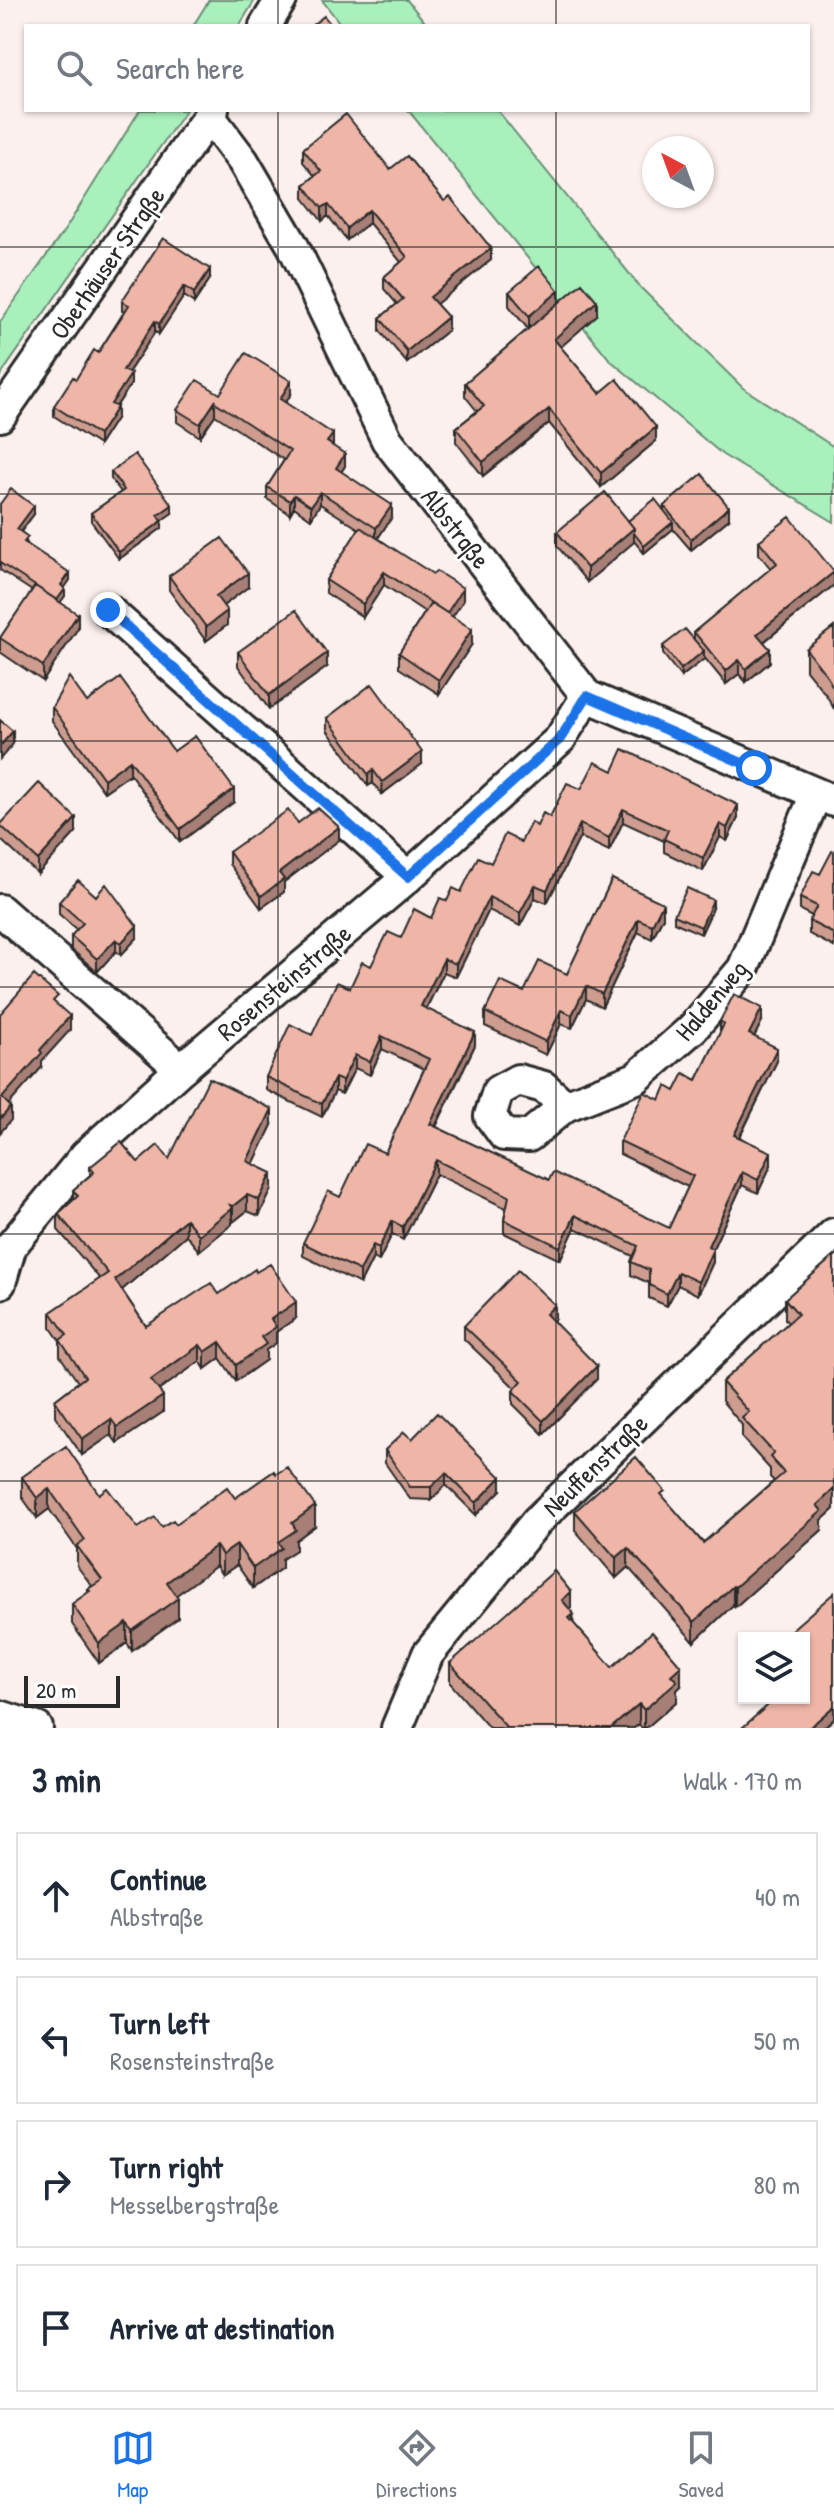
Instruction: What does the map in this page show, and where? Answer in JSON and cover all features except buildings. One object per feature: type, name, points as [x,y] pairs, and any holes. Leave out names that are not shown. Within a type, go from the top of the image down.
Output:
[{"type":"street","points":[[266,24],[281,0]]},
{"type":"street","name":"Oberhäuser Straße","points":[[0,416],[211,113]]},
{"type":"street","name":"Albstraße","points":[[211,113],[293,246],[387,440],[587,696],[825,798]]},
{"type":"street","points":[[108,610],[408,877]]},
{"type":"street","name":"Rosensteinstraße","points":[[0,1283],[11,1246],[86,1155],[181,1069],[408,877],[560,739],[587,696]]},
{"type":"street","name":"Haldenweg","points":[[565,1106],[636,1078],[693,1028],[743,969],[825,798]]},
{"type":"street","points":[[0,910],[181,1069]]},
{"type":"street","name":"Neuffenstraße","points":[[397,1728],[428,1654],[537,1521],[834,1234]]},
{"type":"street","points":[[0,1716],[37,1728]]},
{"type":"green space","points":[[209,0],[255,0],[240,24],[194,24]]},
{"type":"green space","points":[[322,0],[407,0],[426,24],[340,24]]},
{"type":"green space","points":[[139,112],[185,112],[0,376],[0,322],[66,228]]},
{"type":"green space","points":[[410,112],[499,112],[641,288],[743,388],[834,447],[834,522],[723,455],[610,360]]},
{"type":"route","points":[[108,610],[408,877],[560,739],[587,696],[754,768]]}]
